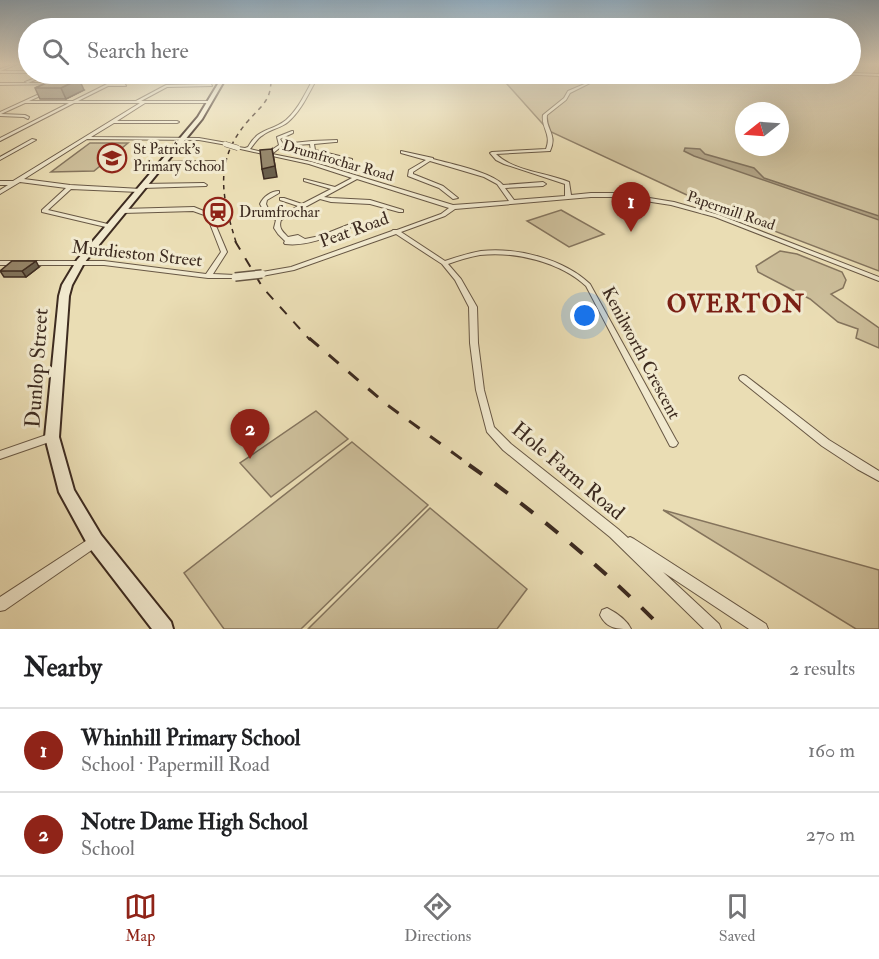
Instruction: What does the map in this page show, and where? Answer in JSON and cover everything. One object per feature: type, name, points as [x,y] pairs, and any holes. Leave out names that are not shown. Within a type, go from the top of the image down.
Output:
[{"type":"main road","points":[[181,140],[200,118],[214,93]]},
{"type":"main road","name":"Dunlop Street","points":[[164,629],[95,541],[67,492],[52,437],[64,296],[67,285],[80,262],[181,140]]},
{"type":"street","points":[[0,114],[41,93]]},
{"type":"street","points":[[0,140],[89,93]]},
{"type":"street","points":[[136,102],[152,93]]},
{"type":"street","points":[[246,149],[250,148],[256,136],[286,121],[307,93]]},
{"type":"street","points":[[568,93],[565,99],[545,114],[544,121],[550,129],[548,150],[492,154],[512,165],[567,183],[568,197]]},
{"type":"street","points":[[24,102],[209,102]]},
{"type":"street","points":[[0,192],[144,102]]},
{"type":"street","points":[[0,114],[28,118]]},
{"type":"street","points":[[113,122],[177,122]]},
{"type":"street","points":[[281,145],[278,138],[292,132]]},
{"type":"street","name":"Drumfrochar Road","points":[[87,138],[199,139],[357,177],[453,207],[568,197]]},
{"type":"street","points":[[0,159],[34,140]]},
{"type":"street","points":[[268,154],[281,145],[335,141]]},
{"type":"street","points":[[312,142],[313,151],[350,160]]},
{"type":"street","points":[[403,152],[494,179],[512,201]]},
{"type":"street","points":[[431,159],[411,171],[410,175],[441,186],[455,198]]},
{"type":"street","points":[[163,163],[213,162]]},
{"type":"street","points":[[352,225],[321,238],[292,245],[287,243],[288,240],[278,230],[277,225],[279,219],[357,177]]},
{"type":"street","points":[[306,180],[334,188]]},
{"type":"street","points":[[0,183],[18,181],[70,187],[204,186]]},
{"type":"street","points":[[502,187],[543,184]]},
{"type":"street","points":[[70,187],[44,211],[110,226]]},
{"type":"street","points":[[277,192],[265,199],[263,204],[268,214],[279,219]]},
{"type":"street","name":"Papermill Road","points":[[568,197],[619,195],[695,209],[879,279]]},
{"type":"street","points":[[319,197],[331,200],[375,202],[401,211]]},
{"type":"street","points":[[282,199],[302,206]]},
{"type":"street","name":"Peat Road","points":[[235,277],[292,269],[443,215],[453,207]]},
{"type":"street","points":[[123,211],[194,209],[208,215],[224,252],[208,276]]},
{"type":"street","name":"Hole Farm Road","points":[[395,231],[444,263],[458,279],[473,307],[474,343],[480,390],[490,429],[507,447],[614,533],[714,629]]},
{"type":"street","name":"Kenilworth Crescent","points":[[444,263],[482,253],[517,254],[544,261],[588,285],[673,443]]},
{"type":"street","name":"Murdieston Street","points":[[0,263],[80,262],[235,277]]},
{"type":"street","points":[[743,378],[809,432],[879,476]]},
{"type":"street","points":[[0,455],[52,437]]},
{"type":"street","points":[[614,533],[761,629]]},
{"type":"street","points":[[0,605],[95,541]]},
{"type":"street","points":[[607,615],[624,629]]},
{"type":"shaded area","points":[[515,93],[879,93],[879,271],[717,209],[549,131]]},
{"type":"shaded area","points":[[90,143],[128,143],[94,171],[51,172]]},
{"type":"shaded area","points":[[685,148],[700,149],[705,154],[754,168],[764,178],[879,216],[879,220],[694,156],[684,151]]},
{"type":"shaded area","points":[[561,210],[604,234],[569,247],[527,221]]},
{"type":"shaded area","points":[[780,251],[797,254],[842,272],[846,280],[843,288],[831,294],[879,328],[879,348],[856,338],[858,329],[838,322],[810,299],[758,272],[756,266]]},
{"type":"shaded area","points":[[316,411],[348,439],[271,497],[240,463]]},
{"type":"shaded area","points":[[352,442],[428,505],[301,629],[224,629],[184,573]]},
{"type":"shaded area","points":[[430,508],[527,589],[497,629],[308,629]]},
{"type":"shaded area","points":[[663,510],[879,570],[879,629],[856,629]]},
{"type":"building","points":[[272,149],[275,166],[262,169],[260,150]]},
{"type":"building","points":[[12,261],[36,261],[22,271],[0,271]]},
{"type":"railway","points":[[236,242],[224,194],[225,165],[229,150],[237,136],[263,105],[269,93]]},
{"type":"railway","points":[[235,241],[263,288],[310,340]]},
{"type":"railway","points":[[309,338],[386,404],[471,466]]},
{"type":"railway","points":[[469,465],[569,542],[663,629]]},
{"type":"place","name":"St Patrick's Primary School","points":[[112,158]]},
{"type":"place","name":"Drumfrochar","points":[[218,212]]},
{"type":"place","name":"Whinhill Primary School","points":[[631,232]]},
{"type":"place","name":"Notre Dame High School","points":[[250,459]]},
{"type":"district","name":"OVERTON","points":[[736,304]]}]
